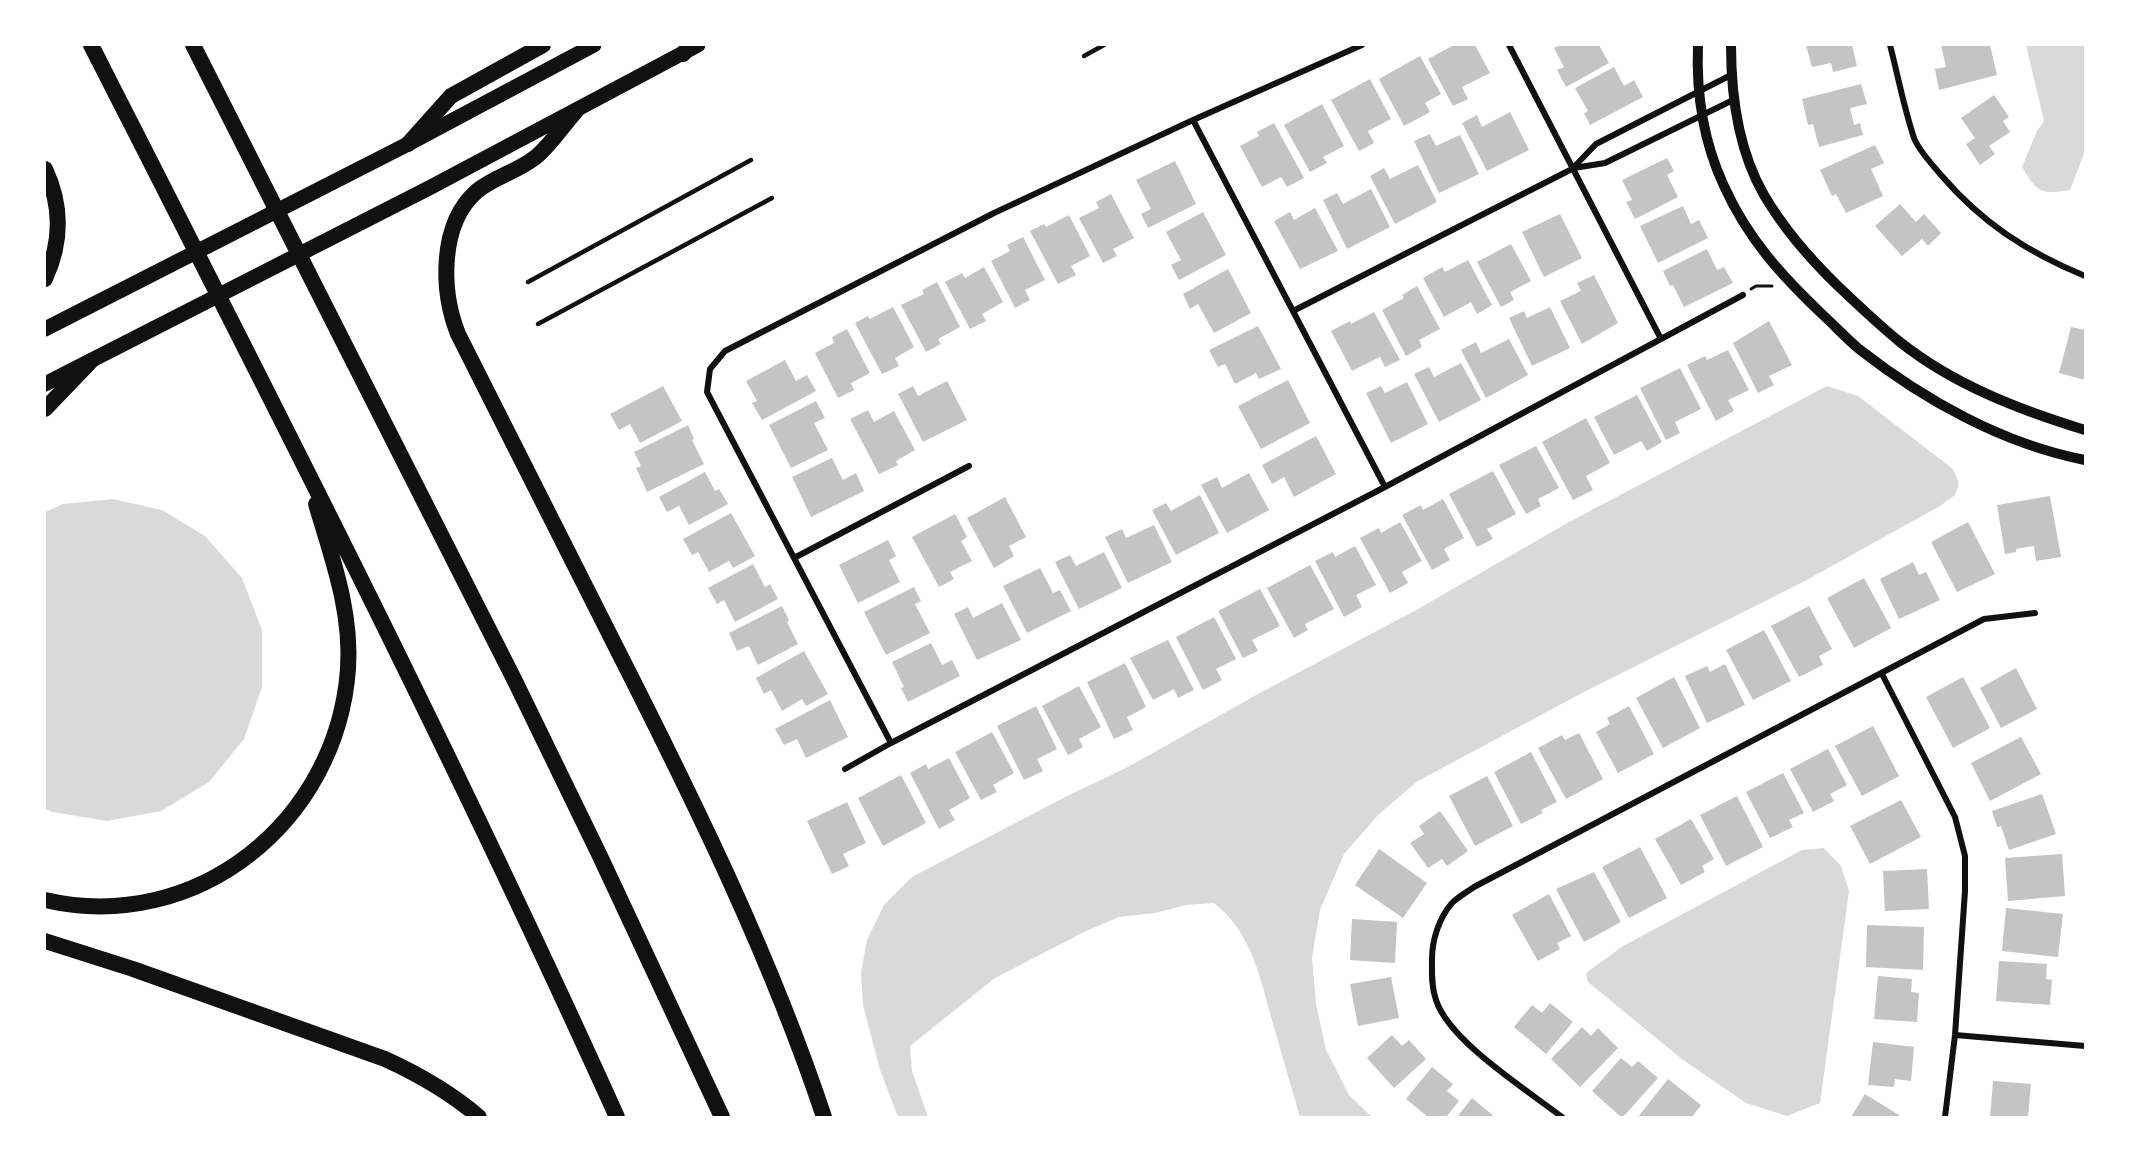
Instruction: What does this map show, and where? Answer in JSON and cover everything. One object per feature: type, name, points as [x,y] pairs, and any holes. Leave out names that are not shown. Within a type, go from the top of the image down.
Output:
[{"type":"highway","points":[[91,45],[248,352],[449,758],[617,1117]]},
{"type":"highway","points":[[193,45],[543,737],[722,1117]]},
{"type":"highway","points":[[408,144],[451,96],[543,45]]},
{"type":"highway","points":[[576,111],[535,159],[485,185],[470,199],[457,220],[449,246],[446,290],[449,306],[458,334],[676,767],[728,876],[784,1009],[824,1117]]},
{"type":"highway","points":[[45,169],[56,200],[59,223],[55,251],[45,279]]},
{"type":"highway","points":[[45,409],[92,361]]},
{"type":"highway","points":[[45,900],[77,905],[113,905],[150,900],[196,886],[240,862],[267,841],[289,818],[314,782],[339,724],[346,687],[348,649],[341,589],[302,460]]},
{"type":"highway","points":[[45,941],[133,969],[385,1059],[432,1083],[479,1117]]},
{"type":"main road","points":[[45,329],[408,144],[594,45]]},
{"type":"main road","points":[[45,384],[431,187],[698,45]]},
{"type":"street","points":[[891,743],[707,392],[710,369],[725,351],[994,213],[1193,120],[1362,45]]},
{"type":"street","points":[[1509,45],[1661,339]]},
{"type":"street","points":[[1698,45],[1698,92],[1701,115],[1711,152],[1724,186],[1741,219],[1788,282],[1857,347],[1928,396],[2002,434],[2085,460]]},
{"type":"street","points":[[1731,45],[1733,100],[1748,158],[1764,194],[1787,229],[1822,270],[1864,312],[1902,344],[1947,373],[1991,396],[2036,415],[2085,430]]},
{"type":"street","points":[[1890,45],[1915,140],[1962,200],[2001,232],[2050,261],[2085,276]]},
{"type":"street","points":[[1574,168],[1596,144],[1731,75]]},
{"type":"street","points":[[1293,311],[1574,168],[1605,163],[1733,100]]},
{"type":"street","points":[[1193,120],[1385,487]]},
{"type":"street","points":[[845,769],[1385,487],[1743,295]]},
{"type":"street","points":[[794,558],[969,466]]},
{"type":"street","points":[[1563,1117],[1465,1042],[1447,1022],[1439,1007],[1432,977],[1432,950],[1440,921],[1452,903],[1474,887],[1984,619],[2035,613]]},
{"type":"street","points":[[1882,674],[1955,817],[1965,856],[1965,891],[1955,1035],[1945,1117]]},
{"type":"street","points":[[1955,1035],[2085,1046]]},
{"type":"lane","points":[[1084,56],[1104,45]]},
{"type":"lane","points":[[528,282],[751,160]]},
{"type":"lane","points":[[538,324],[772,198]]},
{"type":"path","points":[[1743,295],[1756,286],[1772,286]]},
{"type":"shaded area","points":[[2026,45],[2085,45],[2085,151],[2070,190],[2046,192],[2040,190],[2022,167],[2037,131],[2044,121]]},
{"type":"shaded area","points":[[1827,386],[1858,396],[1953,469],[1959,483],[1955,495],[1940,506],[1803,582],[1582,693],[1418,781],[1379,814],[1344,854],[1320,910],[1312,958],[1316,1004],[1326,1050],[1349,1095],[1372,1117],[1300,1117],[1253,958],[1238,928],[1214,903],[1186,905],[1155,913],[1119,917],[1084,932],[995,978],[910,1046],[912,1071],[928,1117],[898,1117],[880,1070],[863,1005],[861,972],[867,940],[884,905],[912,877],[1069,795],[1126,768],[1258,694],[1418,609],[1569,522]]},
{"type":"shaded area","points":[[113,499],[162,510],[205,536],[242,578],[262,630],[262,687],[244,739],[209,782],[161,811],[107,821],[45,809],[45,512],[63,504]]},
{"type":"shaded area","points":[[1824,848],[1841,866],[1849,891],[1820,1103],[1787,1116],[1746,1103],[1683,1060],[1588,982],[1586,973],[1623,946],[1802,850]]},
{"type":"building","points":[[1454,45],[1475,45],[1490,73],[1462,87],[1468,99],[1453,106],[1428,59]]},
{"type":"building","points":[[1560,45],[1599,45],[1609,63],[1566,87],[1557,70],[1564,67],[1554,48]]},
{"type":"building","points":[[1806,45],[1852,45],[1857,66],[1833,72],[1831,63],[1812,67]]},
{"type":"building","points":[[1941,45],[1990,45],[1997,75],[1939,90],[1935,69],[1946,67]]},
{"type":"building","points":[[1420,56],[1441,94],[1425,103],[1430,112],[1404,126],[1379,79]]},
{"type":"building","points":[[1614,67],[1624,86],[1634,80],[1643,97],[1590,125],[1584,113],[1588,111],[1575,88]]},
{"type":"building","points":[[1370,79],[1391,119],[1368,131],[1374,143],[1359,151],[1331,100]]},
{"type":"building","points":[[1861,84],[1867,104],[1850,108],[1854,125],[1860,123],[1863,135],[1819,147],[1813,124],[1808,125],[1802,99]]},
{"type":"building","points":[[1994,95],[2009,117],[2003,121],[2010,132],[1989,146],[1995,154],[1980,165],[1966,144],[1975,138],[1961,118]]},
{"type":"building","points":[[1322,104],[1344,146],[1323,157],[1327,163],[1310,172],[1284,125]]},
{"type":"building","points":[[1510,112],[1529,150],[1487,171],[1462,123],[1477,115],[1482,127]]},
{"type":"building","points":[[1274,123],[1304,178],[1287,187],[1281,177],[1262,187],[1240,146],[1259,136],[1257,132]]},
{"type":"building","points":[[1430,134],[1436,146],[1460,135],[1479,174],[1439,193],[1414,141]]},
{"type":"building","points":[[1875,145],[1884,163],[1871,169],[1883,196],[1846,213],[1836,194],[1832,196],[1820,170]]},
{"type":"building","points":[[1667,158],[1674,171],[1667,175],[1678,197],[1635,219],[1626,202],[1632,200],[1622,180]]},
{"type":"building","points":[[1175,161],[1196,204],[1148,228],[1141,214],[1151,209],[1136,180]]},
{"type":"building","points":[[1418,165],[1437,202],[1395,224],[1370,176],[1384,168],[1390,179]]},
{"type":"building","points":[[1371,189],[1390,227],[1347,249],[1323,200],[1337,193],[1343,204]]},
{"type":"building","points":[[1111,194],[1134,238],[1113,249],[1117,256],[1103,263],[1079,218],[1099,208],[1096,202]]},
{"type":"building","points":[[1900,204],[1916,222],[1924,214],[1941,233],[1928,246],[1922,239],[1902,256],[1875,226]]},
{"type":"building","points":[[1683,206],[1691,224],[1699,220],[1708,238],[1658,263],[1640,226]]},
{"type":"building","points":[[1315,208],[1338,251],[1300,269],[1274,221],[1290,212],[1294,220]]},
{"type":"building","points":[[1203,212],[1226,255],[1179,280],[1171,265],[1181,260],[1166,232]]},
{"type":"building","points":[[1560,214],[1582,258],[1544,277],[1522,232]]},
{"type":"building","points":[[1069,215],[1090,256],[1071,266],[1076,275],[1058,284],[1030,231],[1044,224],[1046,227]]},
{"type":"building","points":[[1023,237],[1045,280],[1025,290],[1030,300],[1015,308],[991,261],[1010,251],[1007,245]]},
{"type":"building","points":[[1511,244],[1531,281],[1510,292],[1514,300],[1501,307],[1477,262]]},
{"type":"building","points":[[1707,249],[1717,270],[1724,267],[1733,283],[1684,307],[1663,271]]},
{"type":"building","points":[[1468,260],[1492,305],[1477,314],[1471,302],[1444,317],[1423,278],[1442,267],[1445,272]]},
{"type":"building","points":[[984,267],[1003,302],[982,314],[986,321],[970,329],[945,282],[962,273],[965,278]]},
{"type":"building","points":[[1228,269],[1251,313],[1214,333],[1198,304],[1190,309],[1183,294]]},
{"type":"building","points":[[1594,275],[1618,323],[1582,344],[1560,301],[1581,291],[1577,283]]},
{"type":"building","points":[[937,282],[960,327],[938,339],[941,344],[926,352],[901,305],[924,294],[922,290]]},
{"type":"building","points":[[1417,286],[1440,329],[1419,340],[1422,347],[1406,356],[1382,310],[1404,298],[1402,295]]},
{"type":"building","points":[[893,307],[914,347],[895,358],[899,366],[882,374],[855,323],[868,316],[870,319]]},
{"type":"building","points":[[1550,307],[1570,348],[1532,366],[1509,318],[1524,311],[1527,318]]},
{"type":"building","points":[[1374,312],[1400,360],[1385,367],[1380,357],[1352,371],[1331,331]]},
{"type":"building","points":[[1769,321],[1792,365],[1769,376],[1774,385],[1758,393],[1733,343]]},
{"type":"building","points":[[1258,326],[1281,369],[1259,379],[1256,373],[1235,384],[1225,364],[1218,367],[1209,350]]},
{"type":"building","points":[[2071,327],[2085,330],[2085,380],[2059,373]]},
{"type":"building","points":[[847,329],[870,373],[851,383],[854,390],[838,398],[815,353],[834,343],[832,337]]},
{"type":"building","points":[[1509,339],[1528,375],[1486,398],[1461,350],[1476,342],[1481,353]]},
{"type":"building","points":[[1728,350],[1749,390],[1728,400],[1734,411],[1716,421],[1687,365],[1705,356],[1707,360]]},
{"type":"building","points":[[785,360],[796,381],[807,375],[816,391],[762,420],[752,403],[757,401],[746,381]]},
{"type":"building","points":[[1461,363],[1481,400],[1439,422],[1414,374],[1429,367],[1434,377]]},
{"type":"building","points":[[1680,368],[1701,409],[1675,422],[1680,433],[1666,440],[1640,388]]},
{"type":"building","points":[[1288,380],[1310,423],[1261,449],[1238,406]]},
{"type":"building","points":[[947,381],[967,420],[923,442],[898,394],[913,386],[918,396]]},
{"type":"building","points":[[1407,382],[1428,424],[1391,443],[1366,393],[1381,386],[1385,393]]},
{"type":"building","points":[[663,386],[682,421],[640,443],[630,424],[619,430],[610,414]]},
{"type":"building","points":[[1637,395],[1662,442],[1647,451],[1641,441],[1614,455],[1594,417]]},
{"type":"building","points":[[816,401],[825,418],[814,423],[828,450],[791,468],[769,425]]},
{"type":"building","points":[[868,410],[874,422],[894,411],[915,450],[896,461],[898,465],[879,474],[850,419]]},
{"type":"building","points":[[1586,418],[1610,463],[1586,476],[1593,490],[1573,500],[1542,442]]},
{"type":"building","points":[[688,425],[694,439],[692,440],[704,464],[647,492],[636,468],[641,466],[634,452]]},
{"type":"building","points":[[1316,436],[1336,474],[1294,497],[1284,477],[1272,484],[1262,465]]},
{"type":"building","points":[[1536,446],[1559,488],[1538,499],[1541,506],[1526,514],[1499,465]]},
{"type":"building","points":[[832,458],[843,480],[856,473],[864,491],[811,517],[792,477]]},
{"type":"building","points":[[1493,471],[1516,514],[1487,529],[1493,539],[1477,547],[1449,494]]},
{"type":"building","points":[[705,472],[715,491],[719,489],[728,504],[689,525],[679,506],[667,512],[659,497]]},
{"type":"building","points":[[1249,473],[1269,510],[1227,533],[1201,485],[1217,477],[1222,488]]},
{"type":"building","points":[[1200,495],[1219,533],[1176,555],[1152,510],[1166,503],[1171,511]]},
{"type":"building","points":[[2050,496],[2061,557],[2036,561],[2034,546],[2016,549],[2016,552],[2005,554],[1997,505]]},
{"type":"building","points":[[1005,497],[1026,537],[1009,546],[1014,556],[994,568],[967,518]]},
{"type":"building","points":[[1443,499],[1464,538],[1444,549],[1450,560],[1432,570],[1402,515],[1421,505],[1423,510]]},
{"type":"building","points":[[731,513],[755,556],[733,568],[729,561],[709,572],[698,552],[692,555],[683,539]]},
{"type":"building","points":[[955,514],[967,537],[961,541],[972,561],[950,572],[954,579],[939,587],[912,537]]},
{"type":"building","points":[[1400,522],[1422,561],[1402,572],[1408,583],[1390,593],[1360,538],[1379,528],[1381,533]]},
{"type":"building","points":[[1968,522],[1995,574],[1957,592],[1931,542]]},
{"type":"building","points":[[1154,525],[1172,562],[1128,583],[1105,537],[1122,529],[1126,538]]},
{"type":"building","points":[[888,540],[896,556],[889,560],[900,582],[858,603],[839,565]]},
{"type":"building","points":[[1355,546],[1376,585],[1356,595],[1362,607],[1344,617],[1315,561],[1333,552],[1335,557]]},
{"type":"building","points":[[1104,552],[1122,588],[1079,609],[1055,562],[1070,555],[1076,566]]},
{"type":"building","points":[[1913,562],[1919,575],[1926,572],[1940,600],[1899,619],[1880,579]]},
{"type":"building","points":[[753,564],[765,587],[770,584],[778,599],[735,622],[724,600],[717,604],[708,588]]},
{"type":"building","points":[[1310,565],[1334,609],[1305,624],[1308,630],[1294,638],[1267,588]]},
{"type":"building","points":[[1040,568],[1053,593],[1060,590],[1071,611],[1027,633],[1003,586]]},
{"type":"building","points":[[1864,578],[1891,628],[1854,648],[1827,598]]},
{"type":"building","points":[[914,587],[921,601],[915,604],[930,633],[886,655],[864,612]]},
{"type":"building","points":[[1260,589],[1280,626],[1252,640],[1258,651],[1243,658],[1218,611]]},
{"type":"building","points":[[1002,603],[1021,640],[977,660],[954,614],[968,607],[973,618]]},
{"type":"building","points":[[782,606],[798,644],[758,665],[749,646],[737,651],[729,633]]},
{"type":"building","points":[[1809,606],[1832,649],[1819,656],[1823,665],[1799,677],[1771,626]]},
{"type":"building","points":[[1214,617],[1236,659],[1216,669],[1222,680],[1203,690],[1176,637]]},
{"type":"building","points":[[1764,630],[1791,681],[1753,700],[1726,650]]},
{"type":"building","points":[[1168,640],[1194,690],[1178,698],[1174,689],[1153,700],[1130,658]]},
{"type":"building","points":[[931,643],[942,665],[952,660],[960,676],[908,702],[901,688],[904,687],[892,662]]},
{"type":"building","points":[[804,651],[828,694],[806,706],[802,699],[782,711],[771,690],[764,694],[756,678]]},
{"type":"building","points":[[1125,663],[1146,707],[1127,717],[1133,730],[1114,739],[1087,682]]},
{"type":"building","points":[[1725,664],[1745,705],[1707,723],[1685,676],[1707,666],[1710,672]]},
{"type":"building","points":[[2016,668],[2037,709],[2001,728],[1980,688]]},
{"type":"building","points":[[1674,677],[1700,728],[1663,748],[1636,698]]},
{"type":"building","points":[[1963,677],[1990,728],[1953,748],[1926,697]]},
{"type":"building","points":[[1079,686],[1101,727],[1079,739],[1083,747],[1068,755],[1042,706]]},
{"type":"building","points":[[830,700],[848,737],[806,758],[797,739],[784,745],[775,729]]},
{"type":"building","points":[[1036,706],[1057,749],[1037,759],[1043,771],[1024,780],[997,726]]},
{"type":"building","points":[[1629,706],[1654,754],[1618,773],[1596,732],[1610,724],[1607,718]]},
{"type":"building","points":[[1873,726],[1899,776],[1862,796],[1835,746]]},
{"type":"building","points":[[992,732],[1014,773],[993,785],[997,792],[981,800],[955,752]]},
{"type":"building","points":[[1579,733],[1603,779],[1566,799],[1538,748],[1562,735],[1565,740]]},
{"type":"building","points":[[2021,737],[2041,774],[1990,801],[1971,763]]},
{"type":"building","points":[[1828,749],[1847,785],[1830,794],[1834,801],[1813,812],[1790,769]]},
{"type":"building","points":[[1531,752],[1557,802],[1541,810],[1543,813],[1521,824],[1494,772]]},
{"type":"building","points":[[949,758],[970,798],[949,810],[955,820],[939,829],[910,773],[926,764],[928,769]]},
{"type":"building","points":[[1783,773],[1804,813],[1789,820],[1793,827],[1770,838],[1746,792]]},
{"type":"building","points":[[901,775],[926,823],[883,846],[858,798]]},
{"type":"building","points":[[1487,776],[1513,826],[1475,846],[1449,796]]},
{"type":"building","points":[[2042,794],[2056,834],[2009,850],[2001,826],[1997,827],[1992,811]]},
{"type":"building","points":[[1737,796],[1763,847],[1726,866],[1700,815]]},
{"type":"building","points":[[1901,800],[1921,837],[1870,864],[1850,826]]},
{"type":"building","points":[[847,802],[866,843],[843,854],[849,866],[832,874],[807,821]]},
{"type":"building","points":[[1440,811],[1468,851],[1447,866],[1442,859],[1428,868],[1410,843],[1424,834],[1419,826]]},
{"type":"building","points":[[1691,819],[1714,859],[1702,866],[1705,872],[1681,885],[1655,839]]},
{"type":"building","points":[[1640,847],[1667,898],[1629,918],[1602,867]]},
{"type":"building","points":[[1379,849],[1427,883],[1403,918],[1355,885]]},
{"type":"building","points":[[2062,854],[2065,896],[2008,901],[2005,858]]},
{"type":"building","points":[[1927,869],[1929,909],[1885,911],[1883,871]]},
{"type":"building","points":[[1594,872],[1621,922],[1584,942],[1556,889]]},
{"type":"building","points":[[1549,894],[1571,936],[1557,943],[1560,949],[1538,961],[1512,915]]},
{"type":"building","points":[[2006,908],[2063,914],[2058,957],[2002,951]]},
{"type":"building","points":[[1352,919],[1397,922],[1395,963],[1350,960]]},
{"type":"building","points":[[1867,925],[1924,927],[1923,970],[1866,967]]},
{"type":"building","points":[[1999,961],[2047,964],[2046,979],[2052,980],[2050,1005],[1996,1001]]},
{"type":"building","points":[[1878,976],[1912,979],[1911,992],[1919,993],[1917,1022],[1874,1019]]},
{"type":"building","points":[[1391,977],[1399,1018],[1358,1026],[1350,984]]},
{"type":"building","points":[[1550,1003],[1573,1022],[1546,1054],[1514,1027],[1532,1005],[1542,1013]]},
{"type":"building","points":[[1582,1027],[1591,1036],[1598,1028],[1618,1048],[1580,1087],[1551,1059]]},
{"type":"building","points":[[1392,1035],[1402,1046],[1409,1040],[1426,1059],[1394,1088],[1367,1058]]},
{"type":"building","points":[[1873,1042],[1914,1047],[1911,1081],[1895,1079],[1894,1087],[1868,1085]]},
{"type":"building","points":[[1621,1058],[1632,1067],[1638,1061],[1658,1078],[1623,1117],[1592,1091]]},
{"type":"building","points":[[1432,1067],[1453,1084],[1447,1091],[1459,1101],[1446,1117],[1428,1117],[1406,1099]]},
{"type":"building","points":[[1668,1079],[1701,1105],[1692,1117],[1638,1117]]},
{"type":"building","points":[[1993,1081],[2031,1084],[2028,1117],[1990,1117]]},
{"type":"building","points":[[1865,1094],[1902,1117],[1851,1117]]},
{"type":"building","points":[[1472,1098],[1495,1117],[1457,1117]]}]
